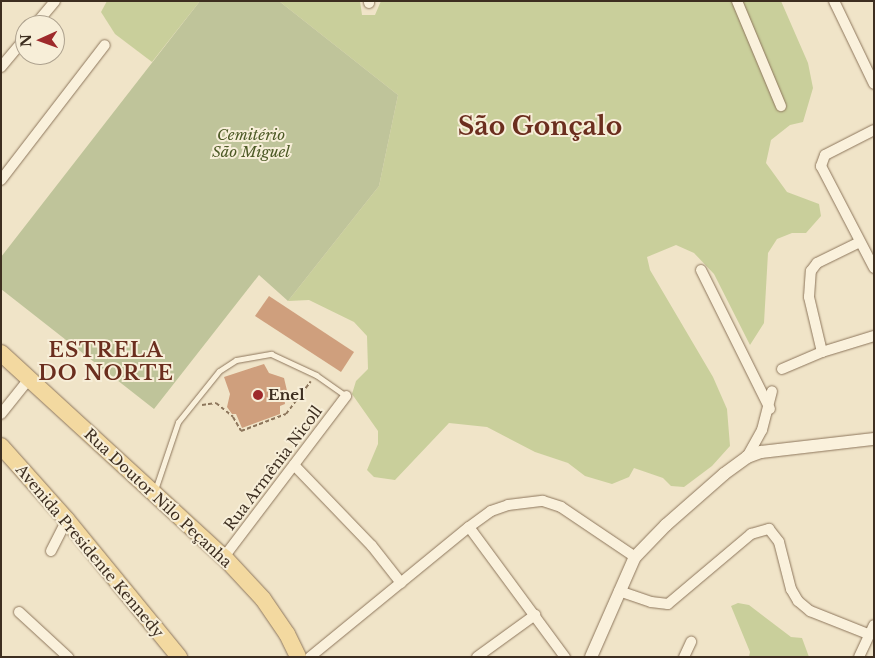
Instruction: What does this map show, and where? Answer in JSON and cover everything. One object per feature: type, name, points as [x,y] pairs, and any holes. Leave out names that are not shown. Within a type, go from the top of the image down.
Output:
[{"type":"main road","name":"Rua Doutor Nilo Peçanha","points":[[1,353],[153,495],[224,558],[263,600],[287,634],[298,657]]},
{"type":"main road","name":"Avenida Presidente Kennedy","points":[[1,446],[67,520],[179,657]]},
{"type":"street","points":[[44,15],[55,1]]},
{"type":"street","points":[[738,1],[781,106]]},
{"type":"street","points":[[834,1],[870,67],[874,84]]},
{"type":"street","points":[[1,180],[105,46]]},
{"type":"street","points":[[1,67],[15,50]]},
{"type":"street","points":[[874,130],[829,153],[821,166],[858,243],[874,268]]},
{"type":"street","points":[[822,352],[809,297],[812,267],[858,243]]},
{"type":"street","points":[[701,270],[770,409]]},
{"type":"street","points":[[782,369],[822,352],[874,336]]},
{"type":"street","points":[[1,414],[29,379]]},
{"type":"street","points":[[747,457],[762,430],[770,409],[772,391]]},
{"type":"street","name":"Rua Armênia Nicoll","points":[[224,558],[346,396]]},
{"type":"street","points":[[591,657],[635,557],[673,518],[747,457],[761,452],[874,439]]},
{"type":"street","points":[[294,465],[372,546],[401,583]]},
{"type":"street","points":[[310,657],[469,527],[491,511],[508,505],[543,500],[561,507],[635,557]]},
{"type":"street","points":[[51,551],[67,520]]},
{"type":"street","points":[[469,527],[565,657]]},
{"type":"street","points":[[619,591],[651,602],[668,604],[751,534],[769,529],[779,542],[791,589],[798,601],[810,611],[871,629],[859,657]]},
{"type":"street","points":[[19,612],[68,657]]},
{"type":"street","points":[[477,657],[535,615]]},
{"type":"street","points":[[684,657],[691,642]]},
{"type":"lane","points":[[153,495],[172,434],[189,406],[219,371],[236,360],[255,355],[271,354],[316,375],[346,396]]},
{"type":"path","points":[[189,406],[216,403],[233,417],[241,431],[286,414],[316,375]]},
{"type":"green space","points":[[107,1],[200,1],[152,62],[115,34],[101,12]]},
{"type":"green space","name":"Cemitério São Miguel","points":[[200,1],[279,1],[398,95],[379,186],[288,301],[259,275],[154,409],[1,289],[1,257]]},
{"type":"green space","points":[[279,1],[360,1],[362,15],[375,15],[381,1],[781,1],[808,63],[813,88],[803,122],[790,125],[771,140],[766,163],[787,192],[819,204],[821,216],[806,233],[792,233],[777,239],[768,253],[764,323],[750,345],[714,274],[694,253],[676,245],[647,257],[650,270],[713,377],[727,409],[730,446],[712,466],[684,487],[671,486],[663,478],[634,468],[629,477],[612,484],[585,476],[568,463],[535,452],[487,427],[449,423],[395,480],[374,477],[367,470],[378,444],[378,431],[352,394],[356,381],[368,369],[367,336],[354,322],[309,300],[288,301],[379,186],[398,95]]},
{"type":"green space","points":[[738,603],[749,605],[791,637],[802,638],[809,657],[749,657],[750,652],[731,606]]},
{"type":"building","points":[[269,296],[354,352],[341,372],[255,316]]},
{"type":"building","name":"Enel","points":[[264,364],[269,373],[284,378],[288,395],[284,396],[285,404],[280,406],[280,414],[242,428],[236,414],[232,414],[227,407],[230,394],[224,377]]},
{"type":"place","name":"Enel","points":[[258,395]]},
{"type":"district","name":"São Gonçalo","points":[[540,127]]},
{"type":"district","name":"ESTRELA DO NORTE","points":[[106,362]]}]
